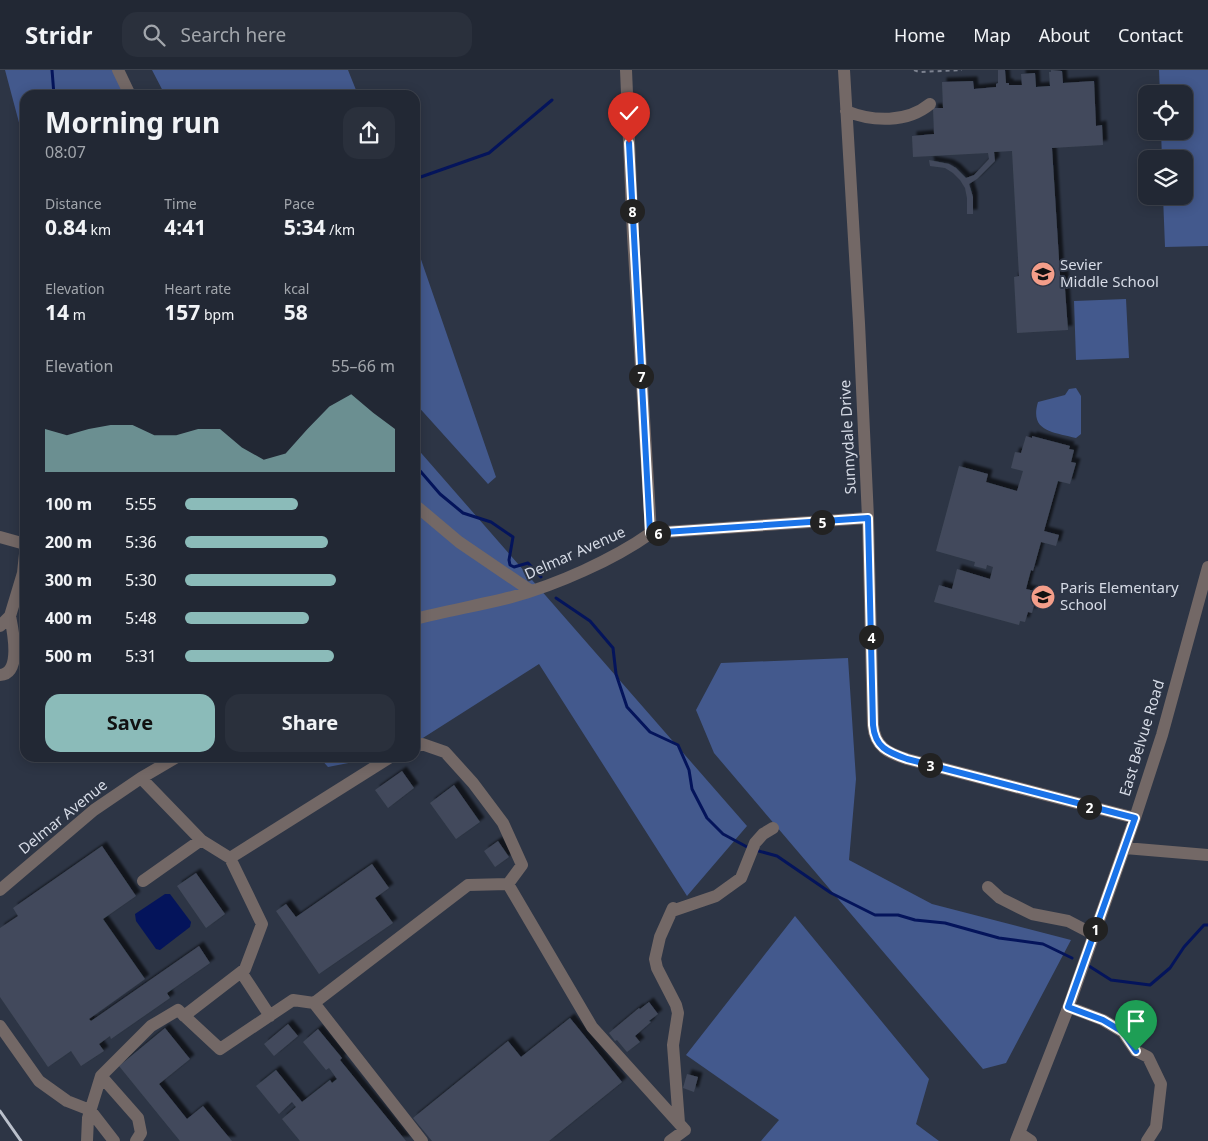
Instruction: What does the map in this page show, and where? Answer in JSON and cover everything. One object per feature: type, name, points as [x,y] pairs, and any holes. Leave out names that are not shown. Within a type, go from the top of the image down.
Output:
[{"type":"street","points":[[118,70],[128,90]]},
{"type":"street","points":[[626,70],[633,236],[650,533]]},
{"type":"street","name":"Sunnydale Drive","points":[[844,70],[868,518],[874,734],[878,743],[890,752],[907,759],[1135,818]]},
{"type":"street","points":[[846,111],[859,117],[875,119],[919,113],[930,104]]},
{"type":"street","points":[[420,509],[459,542],[531,591]]},
{"type":"street","name":"Delmar Avenue","points":[[420,619],[547,586],[599,563],[650,533],[868,518]]},
{"type":"street","points":[[0,537],[20,543]]},
{"type":"street","name":"East Belvue Road","points":[[1018,1137],[1068,1007],[1135,818],[1162,735],[1208,567]]},
{"type":"street","points":[[0,675],[7,674],[13,667],[13,632],[10,616],[20,583]]},
{"type":"street","points":[[0,626],[10,616]]},
{"type":"street","points":[[420,745],[445,752],[503,822],[522,865],[508,884]]},
{"type":"street","name":"Delmar Avenue","points":[[0,890],[75,824],[141,778],[168,762]]},
{"type":"street","points":[[230,858],[383,762]]},
{"type":"street","points":[[141,778],[201,840],[230,858],[262,924],[245,969],[184,1016]]},
{"type":"street","points":[[679,1123],[673,1046],[678,1013],[676,1005],[657,968],[655,959],[660,937],[673,910],[716,896],[741,878],[755,843],[763,834],[774,828]]},
{"type":"street","points":[[143,881],[201,840]]},
{"type":"street","points":[[1125,848],[1208,855]]},
{"type":"street","points":[[314,1003],[468,885],[508,884]]},
{"type":"street","points":[[508,884],[592,1027],[685,1130],[670,1141]]},
{"type":"street","points":[[988,887],[1000,898],[1032,914],[1068,920],[1093,934]]},
{"type":"street","points":[[241,972],[270,1016]]},
{"type":"street","points":[[88,1141],[88,1118],[101,1076],[152,1026],[178,1010],[220,1049],[293,1000],[314,1003],[422,1141]]},
{"type":"street","points":[[1068,1007],[1103,1020],[1123,1032],[1136,1051],[1148,1057],[1161,1084],[1156,1127],[1147,1141]]},
{"type":"street","points":[[0,1026],[39,1081],[67,1101],[90,1110],[114,1141]]},
{"type":"street","points":[[101,1076],[138,1118],[141,1133],[136,1141]]},
{"type":"street","points":[[1018,1137],[1031,1141]]},
{"type":"path","points":[[914,70],[920,72],[962,70]]},
{"type":"shaded area","points":[[5,70],[115,70],[125,90],[20,90],[20,126]]},
{"type":"shaded area","points":[[152,70],[348,70],[356,90],[162,90]]},
{"type":"shaded area","points":[[1159,70],[1208,70],[1208,246],[1165,247],[1163,205],[1193,205],[1193,150],[1162,150],[1161,140],[1193,140],[1193,85],[1160,85]]},
{"type":"shaded area","points":[[420,257],[496,477],[488,484],[420,409]]},
{"type":"shaded area","points":[[1126,299],[1129,358],[1076,360],[1074,301]]},
{"type":"shaded area","points":[[1076,388],[1081,396],[1081,434],[1076,438],[1052,432],[1040,425],[1036,412],[1038,402],[1065,395],[1069,389]]},
{"type":"shaded area","points":[[420,452],[747,826],[687,896],[539,664],[420,740]]},
{"type":"shaded area","points":[[848,658],[856,779],[849,860],[932,904],[1071,940],[1006,1063],[983,1069],[714,753],[696,710],[721,663]]},
{"type":"shaded area","points":[[324,762],[354,762],[328,767]]},
{"type":"shaded area","points":[[165,894],[170,894],[191,922],[190,927],[160,950],[156,949],[136,921],[135,914]]},
{"type":"shaded area","points":[[795,916],[929,1079],[916,1124],[939,1141],[761,1141],[779,1120],[686,1055]]},
{"type":"building","points":[[998,70],[1005,70],[1006,83],[1009,83],[1009,85],[1022,85],[1021,74],[1035,73],[1036,87],[1050,86],[1049,72],[1051,70],[1062,71],[1063,83],[1094,81],[1096,126],[1102,125],[1103,145],[1052,148],[1060,275],[1064,275],[1068,330],[1017,333],[1014,277],[1019,276],[1012,151],[994,152],[995,161],[977,179],[969,184],[973,197],[973,214],[967,214],[965,188],[960,180],[945,168],[930,166],[929,160],[949,164],[966,178],[974,175],[989,159],[988,153],[913,157],[912,136],[934,134],[933,108],[943,108],[942,82],[973,81],[974,89],[996,87],[998,83]]},
{"type":"building","points":[[1026,436],[1070,446],[1069,449],[1074,450],[1071,462],[1076,463],[1070,484],[1058,481],[1044,531],[1059,535],[1056,546],[1041,542],[1033,571],[1031,570],[1026,589],[1035,591],[1032,613],[1028,612],[1025,622],[1020,621],[1019,625],[934,602],[939,585],[952,589],[957,569],[990,579],[993,567],[987,565],[986,569],[974,566],[975,562],[936,551],[959,466],[988,474],[986,482],[1017,491],[1023,471],[1011,468],[1015,452],[1021,453]]},
{"type":"building","points":[[402,771],[414,788],[388,808],[375,790]]},
{"type":"building","points":[[454,785],[480,822],[456,839],[430,803]]},
{"type":"building","points":[[498,841],[509,857],[495,867],[484,851]]},
{"type":"building","points":[[102,846],[136,896],[103,919],[145,979],[89,1019],[91,1021],[199,946],[210,963],[167,993],[170,998],[111,1039],[110,1036],[99,1044],[104,1051],[81,1066],[71,1051],[48,1067],[0,997],[0,928],[18,916],[13,908]]},
{"type":"building","points":[[372,864],[389,888],[375,898],[393,923],[319,974],[276,911],[286,904],[296,917]]},
{"type":"building","points":[[196,873],[225,914],[206,928],[177,886]]},
{"type":"building","points":[[649,1002],[658,1014],[635,1036],[640,1042],[627,1052],[609,1033]]},
{"type":"building","points":[[570,1018],[622,1082],[549,1141],[432,1141],[413,1118],[508,1041],[521,1057]]},
{"type":"building","points":[[288,1024],[298,1036],[274,1056],[264,1044]]},
{"type":"building","points":[[165,1028],[190,1059],[159,1084],[187,1119],[203,1106],[232,1141],[180,1141],[119,1066]]},
{"type":"building","points":[[318,1029],[342,1058],[340,1060],[406,1141],[300,1141],[282,1119],[296,1107],[292,1102],[279,1114],[256,1086],[276,1070],[302,1102],[330,1080],[332,1083],[337,1079],[329,1068],[326,1070],[303,1042]]},
{"type":"building","points":[[687,1074],[698,1077],[694,1092],[683,1088]]},
{"type":"waterway","points":[[52,70],[54,90]]},
{"type":"waterway","points":[[420,177],[489,153],[552,100]]},
{"type":"waterway","points":[[420,471],[440,494],[463,513],[491,522],[513,537],[509,560],[510,565],[514,567],[528,563],[541,577]]},
{"type":"waterway","points":[[556,598],[590,621],[613,648],[616,674],[627,707],[650,732],[678,745],[689,770],[692,789],[707,818],[723,834],[749,848]]},
{"type":"waterway","points":[[755,850],[777,856],[831,893],[875,915],[898,915],[915,920],[945,923],[999,938],[1043,944],[1072,958]]},
{"type":"waterway","points":[[1089,966],[1111,980],[1150,985],[1170,968],[1184,947],[1204,925],[1208,925]]},
{"type":"railway","points":[[0,1111],[21,1141]]},
{"type":"place","name":"Sevier Middle School","points":[[1043,274]]},
{"type":"place","name":"Paris Elementary School","points":[[1043,597]]},
{"type":"route","points":[[629,143],[650,533],[868,518],[873,725],[875,738],[878,743],[890,752],[907,759],[1135,818],[1068,1007],[1103,1020],[1123,1032],[1136,1051]]}]
